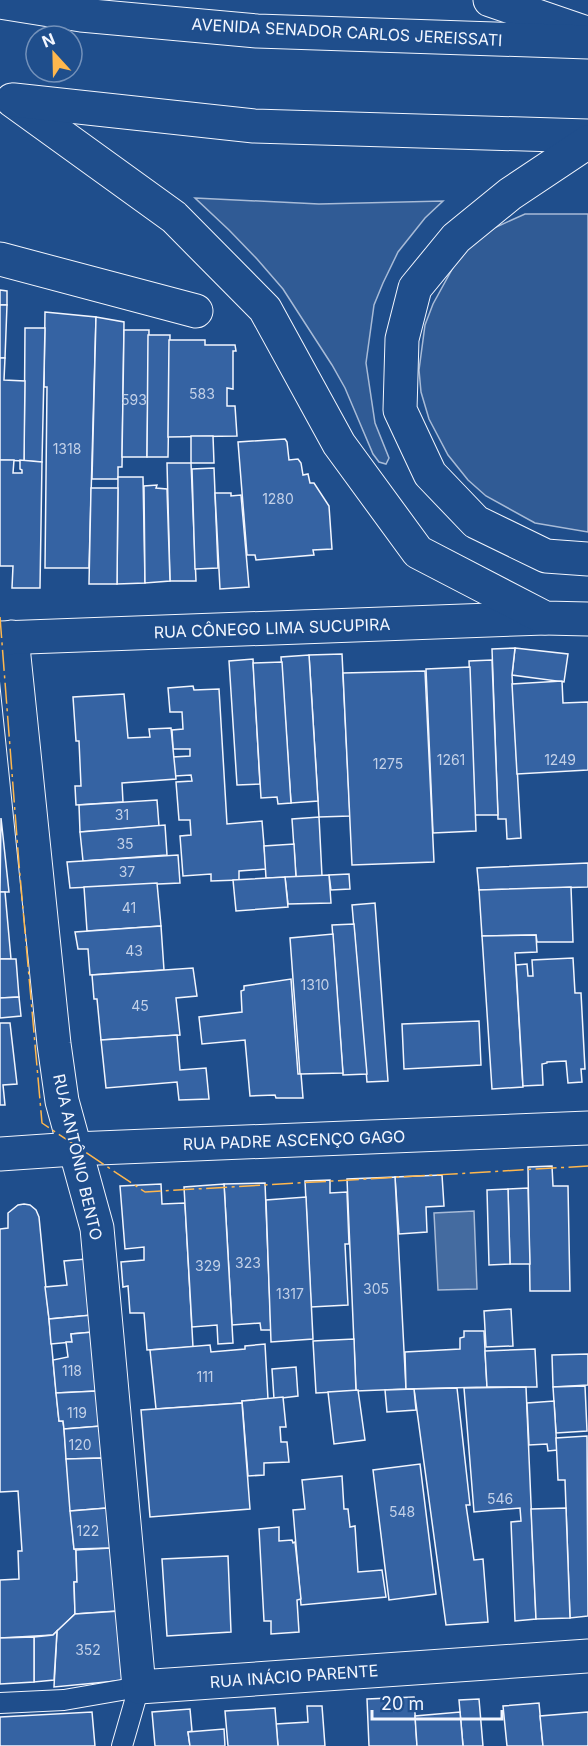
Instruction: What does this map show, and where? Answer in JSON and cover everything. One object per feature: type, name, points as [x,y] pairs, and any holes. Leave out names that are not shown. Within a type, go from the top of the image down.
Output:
[{"type":"street","points":[[490,0],[588,33]]},
{"type":"street","name":"AVENIDA SENADOR CARLOS JEREISSATI","points":[[0,2],[81,15],[258,31],[588,42]]},
{"type":"street","points":[[6,99],[254,126],[588,136]]},
{"type":"street","points":[[6,99],[174,218],[265,309],[339,444],[418,552],[545,618]]},
{"type":"street","points":[[588,142],[510,194],[456,238],[416,288],[402,339],[400,410],[429,474],[476,522],[546,556],[588,559]]},
{"type":"street","points":[[0,259],[196,311]]},
{"type":"street","name":"RUA CÔNEGO LIMA SUCUPIRA","points":[[6,637],[545,618],[588,619]]},
{"type":"street","name":"RUA ANTÔNIO BENTO","points":[[6,637],[62,1101],[97,1228],[139,1687]]},
{"type":"street","name":"RUA PADRE ASCENÇO GAGO","points":[[0,1154],[588,1128]]},
{"type":"street","name":"RUA INÁCIO PARENTE","points":[[139,1687],[588,1656]]},
{"type":"lane","name":"RUA INÁCIO PARENTE","points":[[0,1703],[64,1700],[139,1687]]},
{"type":"lane","name":"RUA ANTÔNIO BENTO","points":[[122,1746],[139,1687]]},
{"type":"shaded area","points":[[195,198],[319,204],[443,201],[425,218],[398,252],[374,305],[366,363],[375,423],[389,458],[386,464],[379,462],[373,454],[345,388],[283,289],[229,230]]},
{"type":"shaded area","points":[[525,214],[588,214],[588,532],[535,523],[486,496],[468,480],[448,455],[429,419],[421,392],[419,370],[425,325],[433,304],[455,264],[470,247],[494,228]]},
{"type":"shaded area","points":[[474,1211],[477,1289],[438,1290],[434,1213]]},
{"type":"building","points":[[0,290],[7,291],[7,305],[0,305]]},
{"type":"building","points":[[0,305],[7,305],[5,358],[0,358]]},
{"type":"building","points":[[45,312],[96,317],[89,568],[45,568],[47,387],[44,387]]},
{"type":"building","points":[[96,317],[124,322],[122,467],[118,467],[118,479],[92,479]]},
{"type":"building","points":[[25,328],[45,328],[42,462],[24,461]]},
{"type":"building","points":[[124,330],[149,330],[147,457],[122,457]]},
{"type":"building","points":[[148,335],[170,335],[168,457],[147,457]]},
{"type":"building","points":[[169,340],[205,340],[205,345],[235,345],[233,389],[227,388],[227,406],[235,406],[237,436],[168,437]]},
{"type":"building","points":[[0,358],[5,358],[4,380],[25,381],[24,461],[0,460]]},
{"type":"building","points":[[191,436],[213,436],[214,463],[191,463]]},
{"type":"building","points":[[285,439],[289,460],[298,459],[303,475],[308,474],[310,483],[314,483],[329,506],[332,549],[313,550],[314,555],[256,560],[255,555],[247,555],[238,442]]},
{"type":"building","points":[[0,460],[14,460],[13,473],[22,473],[20,460],[42,462],[40,588],[12,588],[13,566],[0,566]]},
{"type":"building","points":[[167,463],[191,463],[196,581],[170,581]]},
{"type":"building","points":[[214,468],[218,568],[195,569],[192,469]]},
{"type":"building","points":[[118,477],[143,477],[145,583],[117,584]]},
{"type":"building","points":[[157,485],[156,488],[167,489],[170,581],[145,583],[144,486]]},
{"type":"building","points":[[91,488],[118,488],[117,584],[89,584]]},
{"type":"building","points":[[215,493],[241,495],[249,587],[220,589]]},
{"type":"building","points":[[515,648],[568,654],[564,682],[512,675]]},
{"type":"building","points":[[515,648],[512,675],[521,838],[507,839],[506,819],[498,819],[492,649]]},
{"type":"building","points":[[342,654],[350,816],[319,817],[309,655]]},
{"type":"building","points":[[309,655],[318,801],[291,803],[281,657]]},
{"type":"building","points":[[253,659],[260,784],[237,785],[229,661]]},
{"type":"building","points":[[492,660],[498,815],[475,815],[469,661]]},
{"type":"building","points":[[282,662],[291,803],[278,804],[277,797],[261,798],[253,663]]},
{"type":"building","points":[[470,667],[476,831],[433,833],[426,669]]},
{"type":"building","points":[[425,671],[434,862],[352,865],[343,673]]},
{"type":"building","points":[[562,681],[563,703],[588,702],[588,770],[517,774],[512,684]]},
{"type":"building","points":[[193,686],[194,690],[219,689],[227,824],[262,821],[266,869],[239,871],[239,880],[211,881],[211,874],[183,876],[180,836],[191,835],[190,820],[179,820],[176,782],[192,781],[191,775],[175,776],[173,757],[190,756],[190,749],[173,749],[172,730],[183,729],[182,712],[170,712],[168,688]]},
{"type":"building","points":[[124,694],[128,738],[150,737],[149,729],[171,728],[176,779],[122,783],[123,802],[76,805],[75,786],[81,786],[79,741],[76,741],[73,697]]},
{"type":"building","points":[[157,800],[159,826],[80,832],[79,805]]},
{"type":"building","points":[[319,817],[322,876],[296,877],[292,819]]},
{"type":"building","points":[[1,818],[9,892],[0,892]]},
{"type":"building","points":[[165,825],[167,855],[83,861],[80,832]]},
{"type":"building","points":[[294,844],[296,877],[266,878],[264,846]]},
{"type":"building","points":[[178,855],[180,883],[70,888],[67,862]]},
{"type":"building","points":[[588,863],[588,887],[479,890],[477,868]]},
{"type":"building","points":[[349,874],[350,889],[331,890],[329,875]]},
{"type":"building","points":[[329,875],[331,903],[288,904],[285,877]]},
{"type":"building","points":[[285,877],[288,907],[236,911],[233,880]]},
{"type":"building","points":[[157,883],[161,926],[87,931],[84,887]]},
{"type":"building","points":[[571,887],[573,942],[537,942],[536,935],[482,936],[479,890]]},
{"type":"building","points":[[0,892],[5,892],[11,959],[0,959]]},
{"type":"building","points":[[375,903],[388,1081],[367,1082],[352,905]]},
{"type":"building","points":[[354,924],[367,1074],[343,1075],[332,925]]},
{"type":"building","points":[[161,926],[164,970],[90,975],[88,949],[78,949],[75,932]]},
{"type":"building","points":[[333,934],[343,1073],[300,1074],[290,938]]},
{"type":"building","points":[[536,935],[537,952],[515,953],[523,1087],[492,1089],[482,936]]},
{"type":"building","points":[[573,958],[575,993],[581,993],[585,1069],[581,1069],[582,1082],[568,1083],[566,1061],[547,1062],[542,1064],[543,1085],[523,1086],[516,965],[527,964],[528,976],[533,976],[532,960]]},
{"type":"building","points":[[0,959],[16,959],[19,997],[0,998]]},
{"type":"building","points":[[193,968],[197,996],[176,998],[180,1035],[101,1040],[92,975]]},
{"type":"building","points":[[291,979],[298,1074],[301,1074],[303,1098],[276,1098],[275,1095],[250,1096],[245,1040],[202,1044],[199,1017],[242,1012],[241,991],[244,990],[244,986]]},
{"type":"building","points":[[19,997],[21,1016],[0,1018],[0,998]]},
{"type":"building","points":[[479,1021],[481,1065],[404,1069],[402,1024]]},
{"type":"building","points":[[0,1023],[10,1023],[17,1084],[3,1085],[5,1105],[0,1105]]},
{"type":"building","points":[[177,1035],[180,1070],[206,1068],[209,1099],[179,1100],[177,1082],[106,1088],[101,1040]]},
{"type":"building","points":[[552,1166],[553,1186],[568,1186],[570,1291],[530,1291],[528,1167]]},
{"type":"building","points":[[442,1175],[444,1206],[426,1207],[427,1232],[399,1234],[395,1177]]},
{"type":"building","points":[[395,1177],[406,1389],[356,1391],[347,1179]]},
{"type":"building","points":[[330,1180],[330,1193],[347,1192],[349,1244],[345,1244],[348,1305],[311,1307],[305,1181]]},
{"type":"building","points":[[265,1183],[271,1330],[261,1330],[260,1323],[232,1325],[224,1184]]},
{"type":"building","points":[[161,1184],[162,1204],[185,1203],[193,1347],[147,1350],[144,1313],[130,1313],[128,1286],[123,1287],[121,1262],[144,1260],[144,1247],[125,1249],[120,1186]]},
{"type":"building","points":[[224,1184],[233,1343],[218,1344],[217,1325],[192,1327],[184,1187]]},
{"type":"building","points":[[528,1188],[530,1264],[510,1264],[508,1189]]},
{"type":"building","points":[[508,1189],[510,1264],[489,1265],[487,1190]]},
{"type":"building","points":[[306,1197],[313,1339],[271,1342],[266,1200]]},
{"type":"building","points":[[24,1204],[36,1210],[39,1217],[59,1421],[63,1421],[64,1429],[77,1582],[74,1582],[75,1614],[53,1635],[0,1638],[0,1580],[19,1579],[18,1551],[22,1551],[18,1491],[0,1492],[0,1229],[8,1228],[8,1213],[18,1205]]},
{"type":"building","points":[[86,1259],[92,1315],[49,1319],[45,1287],[67,1285],[64,1261]]},
{"type":"building","points":[[511,1309],[513,1346],[486,1347],[484,1311]]},
{"type":"building","points":[[92,1315],[93,1332],[71,1334],[72,1342],[51,1344],[49,1319]]},
{"type":"building","points":[[464,1331],[484,1331],[487,1387],[406,1389],[405,1352],[460,1349],[460,1338],[464,1337]]},
{"type":"building","points":[[93,1332],[97,1391],[56,1393],[53,1360],[68,1357],[66,1342],[72,1342],[71,1334]]},
{"type":"building","points":[[354,1339],[356,1391],[316,1393],[313,1341]]},
{"type":"building","points":[[265,1344],[268,1399],[156,1409],[150,1350],[210,1345],[211,1352],[245,1349],[245,1346]]},
{"type":"building","points":[[535,1349],[537,1387],[487,1387],[485,1351]]},
{"type":"building","points":[[588,1354],[588,1385],[553,1387],[552,1355]]},
{"type":"building","points":[[296,1367],[298,1396],[274,1399],[272,1369]]},
{"type":"building","points":[[585,1386],[587,1431],[556,1433],[553,1387]]},
{"type":"building","points":[[526,1387],[536,1619],[515,1621],[511,1522],[521,1521],[520,1508],[474,1512],[464,1388]]},
{"type":"building","points":[[457,1388],[470,1505],[466,1505],[474,1560],[483,1559],[488,1622],[446,1625],[414,1389]]},
{"type":"building","points":[[414,1389],[416,1410],[387,1412],[385,1390]]},
{"type":"building","points":[[358,1390],[365,1440],[334,1444],[328,1392]]},
{"type":"building","points":[[97,1391],[101,1426],[64,1429],[63,1421],[59,1421],[56,1393]]},
{"type":"building","points":[[283,1397],[286,1427],[280,1427],[281,1442],[287,1442],[289,1462],[264,1463],[264,1475],[248,1476],[242,1401]]},
{"type":"building","points":[[554,1401],[557,1450],[548,1451],[547,1444],[529,1445],[527,1403]]},
{"type":"building","points":[[242,1403],[250,1509],[150,1517],[141,1410]]},
{"type":"building","points":[[101,1426],[104,1458],[66,1459],[64,1429]]},
{"type":"building","points":[[587,1436],[588,1616],[570,1618],[565,1480],[558,1480],[556,1438]]},
{"type":"building","points":[[103,1458],[107,1508],[70,1511],[66,1459]]},
{"type":"building","points":[[420,1464],[436,1594],[389,1600],[373,1470]]},
{"type":"building","points":[[342,1476],[344,1509],[348,1509],[350,1527],[355,1526],[358,1572],[382,1570],[386,1597],[301,1605],[293,1510],[305,1509],[302,1480]]},
{"type":"building","points":[[107,1508],[111,1548],[74,1549],[70,1511]]},
{"type":"building","points":[[566,1508],[570,1618],[536,1619],[531,1509]]},
{"type":"building","points":[[279,1527],[279,1541],[292,1540],[293,1543],[295,1542],[301,1599],[297,1600],[299,1632],[271,1634],[271,1621],[264,1621],[259,1529]]},
{"type":"building","points":[[111,1548],[117,1611],[75,1614],[76,1550]]},
{"type":"building","points":[[228,1556],[231,1632],[167,1636],[162,1559]]},
{"type":"building","points":[[120,1611],[127,1680],[54,1687],[57,1631],[75,1614]]},
{"type":"building","points":[[57,1631],[54,1680],[34,1682],[34,1637],[53,1635]]},
{"type":"building","points":[[34,1637],[34,1682],[0,1684],[0,1638]]},
{"type":"building","points":[[414,1697],[417,1746],[369,1746],[367,1699]]},
{"type":"building","points":[[479,1699],[483,1746],[463,1746],[459,1700]]},
{"type":"building","points":[[539,1703],[543,1746],[507,1746],[503,1706]]},
{"type":"building","points":[[307,1706],[322,1706],[325,1746],[278,1746],[276,1724],[308,1722]]},
{"type":"building","points":[[275,1708],[278,1746],[228,1746],[225,1711]]},
{"type":"building","points":[[190,1709],[192,1731],[188,1732],[190,1746],[155,1746],[152,1712]]},
{"type":"building","points":[[92,1712],[95,1746],[0,1746],[0,1717]]},
{"type":"building","points":[[460,1712],[463,1746],[417,1746],[415,1716]]},
{"type":"building","points":[[588,1712],[588,1746],[543,1746],[540,1716]]},
{"type":"building","points":[[224,1729],[225,1746],[190,1746],[188,1732]]},
{"type":"power","points":[[0,617],[42,1123],[145,1192],[588,1166]]}]
